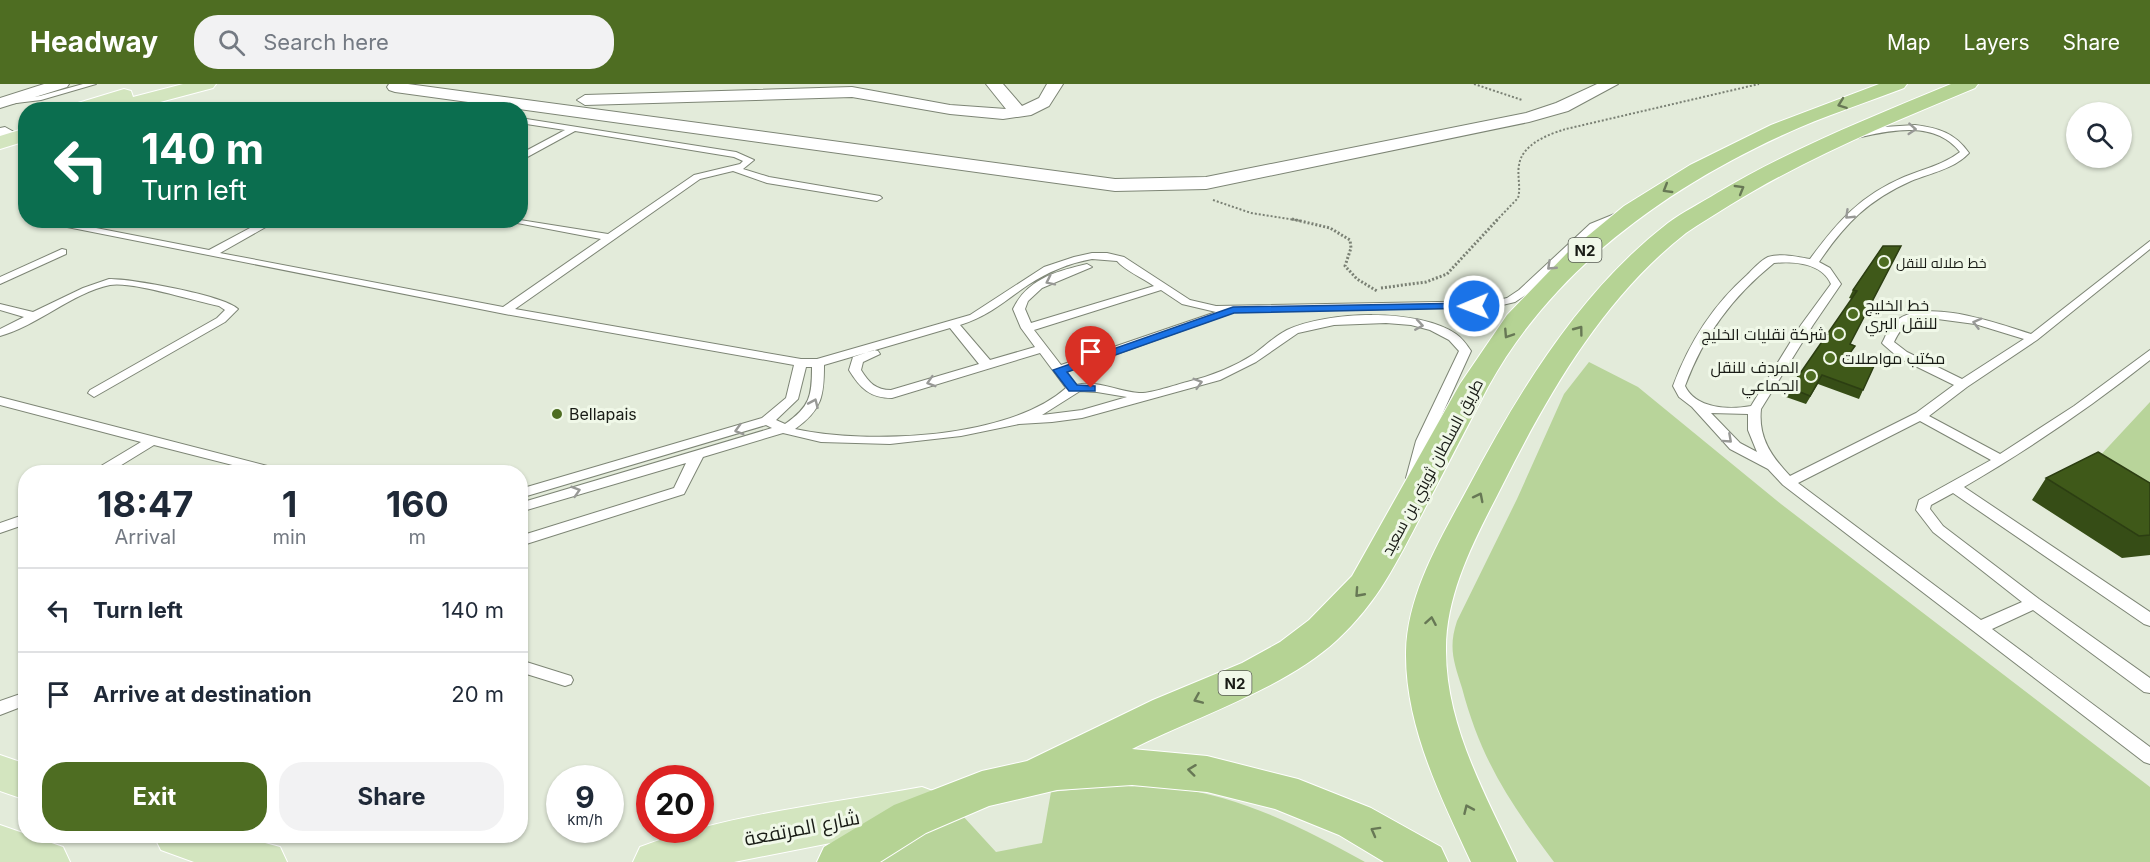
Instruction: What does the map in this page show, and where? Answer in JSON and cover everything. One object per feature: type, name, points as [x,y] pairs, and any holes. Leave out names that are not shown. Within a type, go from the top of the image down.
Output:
[{"type":"highway","name":"طريق السلطان ثويني بن سعيد","points":[[1041,774],[1168,712],[1256,674],[1294,652],[1323,630],[1366,585],[1391,544],[1407,506],[1475,384],[1517,321],[1576,258],[1632,211],[1698,170],[1778,129],[1897,84]]},
{"type":"highway","points":[[1494,862],[1466,804],[1432,712],[1426,650],[1435,600],[1453,550],[1529,401],[1580,328],[1611,292],[1678,228],[1785,163],[1968,84]]},
{"type":"highway","name":"N2","points":[[840,862],[904,822],[951,800],[996,784],[1089,767],[1144,766],[1198,770],[1245,780],[1332,810],[1379,833],[1425,862]]},
{"type":"main road","points":[[104,102],[170,84]]},
{"type":"main road","points":[[135,102],[206,84]]},
{"type":"main road","points":[[0,774],[18,780]]},
{"type":"main road","name":"شارع المرتفعة","points":[[656,862],[745,838],[951,800]]},
{"type":"main road","points":[[206,843],[236,850]]},
{"type":"main road","points":[[0,845],[47,862]]},
{"type":"street","points":[[0,103],[60,84]]},
{"type":"street","points":[[994,84],[1017,112]]},
{"type":"street","points":[[528,103],[852,92],[876,94],[953,109],[1017,112],[1044,103],[1055,84]]},
{"type":"street","points":[[528,105],[1115,185],[1182,185],[1230,178],[1552,110],[1610,84]]},
{"type":"street","points":[[395,87],[506,102]]},
{"type":"lane","points":[[0,103],[41,98],[92,84]]},
{"type":"lane","points":[[505,311],[697,177],[743,166],[749,160],[736,155],[528,123]]},
{"type":"lane","points":[[1812,264],[1844,219],[1862,203],[1907,179],[1957,160],[1965,153],[1960,144],[1941,133],[1908,128],[1888,128],[1834,140]]},
{"type":"lane","points":[[528,154],[573,129]]},
{"type":"lane","points":[[733,168],[766,180],[877,198]]},
{"type":"lane","points":[[78,228],[505,311],[801,363],[818,363],[986,312],[1033,277],[1069,262],[1112,255],[1186,302],[1233,310],[1474,306],[1511,300],[1523,292],[1594,226],[1632,211]]},
{"type":"lane","points":[[528,224],[611,238]]},
{"type":"lane","points":[[210,254],[258,228]]},
{"type":"lane","points":[[1788,482],[1920,416],[1963,384],[2033,338],[2150,244]]},
{"type":"lane","points":[[0,281],[62,252]]},
{"type":"lane","points":[[1770,465],[1755,434],[1752,421],[1755,409],[1807,325],[1836,284],[1833,276],[1812,264],[1786,259],[1771,260],[1735,289],[1720,306],[1695,342],[1679,386],[1684,395],[1694,402],[1735,446],[1770,465],[1788,482],[1982,627],[2150,757]]},
{"type":"lane","points":[[1073,389],[1027,328],[1019,309],[1022,301],[1036,288],[1063,274],[1094,265],[1119,263],[1132,266]]},
{"type":"lane","points":[[0,333],[97,285],[120,281],[230,306],[232,309],[229,315],[94,393]]},
{"type":"lane","points":[[1027,328],[1161,287]]},
{"type":"lane","points":[[0,307],[34,316]]},
{"type":"lane","points":[[1059,370],[1233,310]]},
{"type":"lane","points":[[1963,384],[1903,356],[1888,343],[1889,338],[1906,321],[1934,313],[2033,338]]},
{"type":"lane","points":[[767,421],[781,430],[817,438],[871,441],[954,433],[1020,420],[1072,417],[1097,412],[1222,374],[1258,357],[1291,333],[1312,325],[1365,318],[1427,326],[1446,331],[1460,340],[1465,351],[1423,441],[1407,506]]},
{"type":"lane","points":[[952,323],[987,365]]},
{"type":"lane","points":[[899,338],[893,347],[863,357],[855,365],[865,387],[871,392],[892,394],[1043,348]]},
{"type":"lane","points":[[2150,354],[2099,396],[2001,460],[1924,503],[1923,510],[1928,519],[2034,603],[2150,687]]},
{"type":"lane","points":[[528,492],[767,421],[792,399],[801,363]]},
{"type":"lane","points":[[528,506],[781,430],[802,419],[817,402],[818,363]]},
{"type":"lane","points":[[1020,420],[1050,406],[1073,389],[1109,390],[1141,397]]},
{"type":"lane","points":[[1694,402],[1730,413],[1755,409]]},
{"type":"lane","points":[[3,405],[246,465]]},
{"type":"lane","points":[[1920,416],[2001,460]]},
{"type":"lane","points":[[112,465],[151,441]]},
{"type":"lane","points":[[528,539],[672,494],[683,488],[690,464],[699,454]]},
{"type":"lane","points":[[661,465],[674,468],[685,479]]},
{"type":"lane","points":[[1954,487],[2150,620]]},
{"type":"lane","points":[[0,528],[18,522]]},
{"type":"lane","points":[[1982,627],[2034,603]]},
{"type":"lane","points":[[528,668],[565,680]]},
{"type":"lane","points":[[0,708],[18,701]]},
{"type":"path","points":[[1474,84],[1552,110]]},
{"type":"path","points":[[1375,289],[1428,283],[1455,267],[1461,257],[1518,198],[1522,186],[1518,165],[1520,159],[1530,147],[1548,136],[1579,125],[1759,84]]},
{"type":"path","points":[[1182,185],[1227,206],[1323,226],[1342,233],[1350,240],[1351,248],[1345,266],[1357,279],[1402,307]]},
{"type":"green space","points":[[1589,362],[1638,387],[1781,504],[2150,787],[2150,862],[1554,862],[1511,800],[1478,737],[1453,655],[1453,639],[1457,621],[1517,499],[1564,394]]},
{"type":"green space","points":[[2150,402],[2150,514],[2083,474]]},
{"type":"green space","points":[[1108,786],[1173,788],[1223,798],[1296,826],[1365,862],[872,862],[905,841],[962,815],[996,852],[1042,843],[1051,792]]},
{"type":"building","points":[[1883,246],[1901,246],[1850,344],[1855,346],[1847,357],[1874,366],[1863,390],[1822,375],[1810,396],[1790,388],[1857,291],[1853,290]]},
{"type":"building","points":[[2098,452],[2150,483],[2150,535],[2139,536],[2046,478]]},
{"type":"place","name":"خط صلاله للنقل","points":[[1884,262]]},
{"type":"place","name":"خط الخليج للنقل البري","points":[[1853,314]]},
{"type":"place","name":"شركة نقليات الخليج","points":[[1839,334]]},
{"type":"place","name":"مكتب مواصلات","points":[[1830,358]]},
{"type":"place","name":"المردف للنقل الجماعي","points":[[1811,376]]},
{"type":"place","name":"Bellapais","points":[[557,414]]},
{"type":"route","points":[[1091,388],[1073,389],[1059,370],[1233,310],[1474,306]]}]
